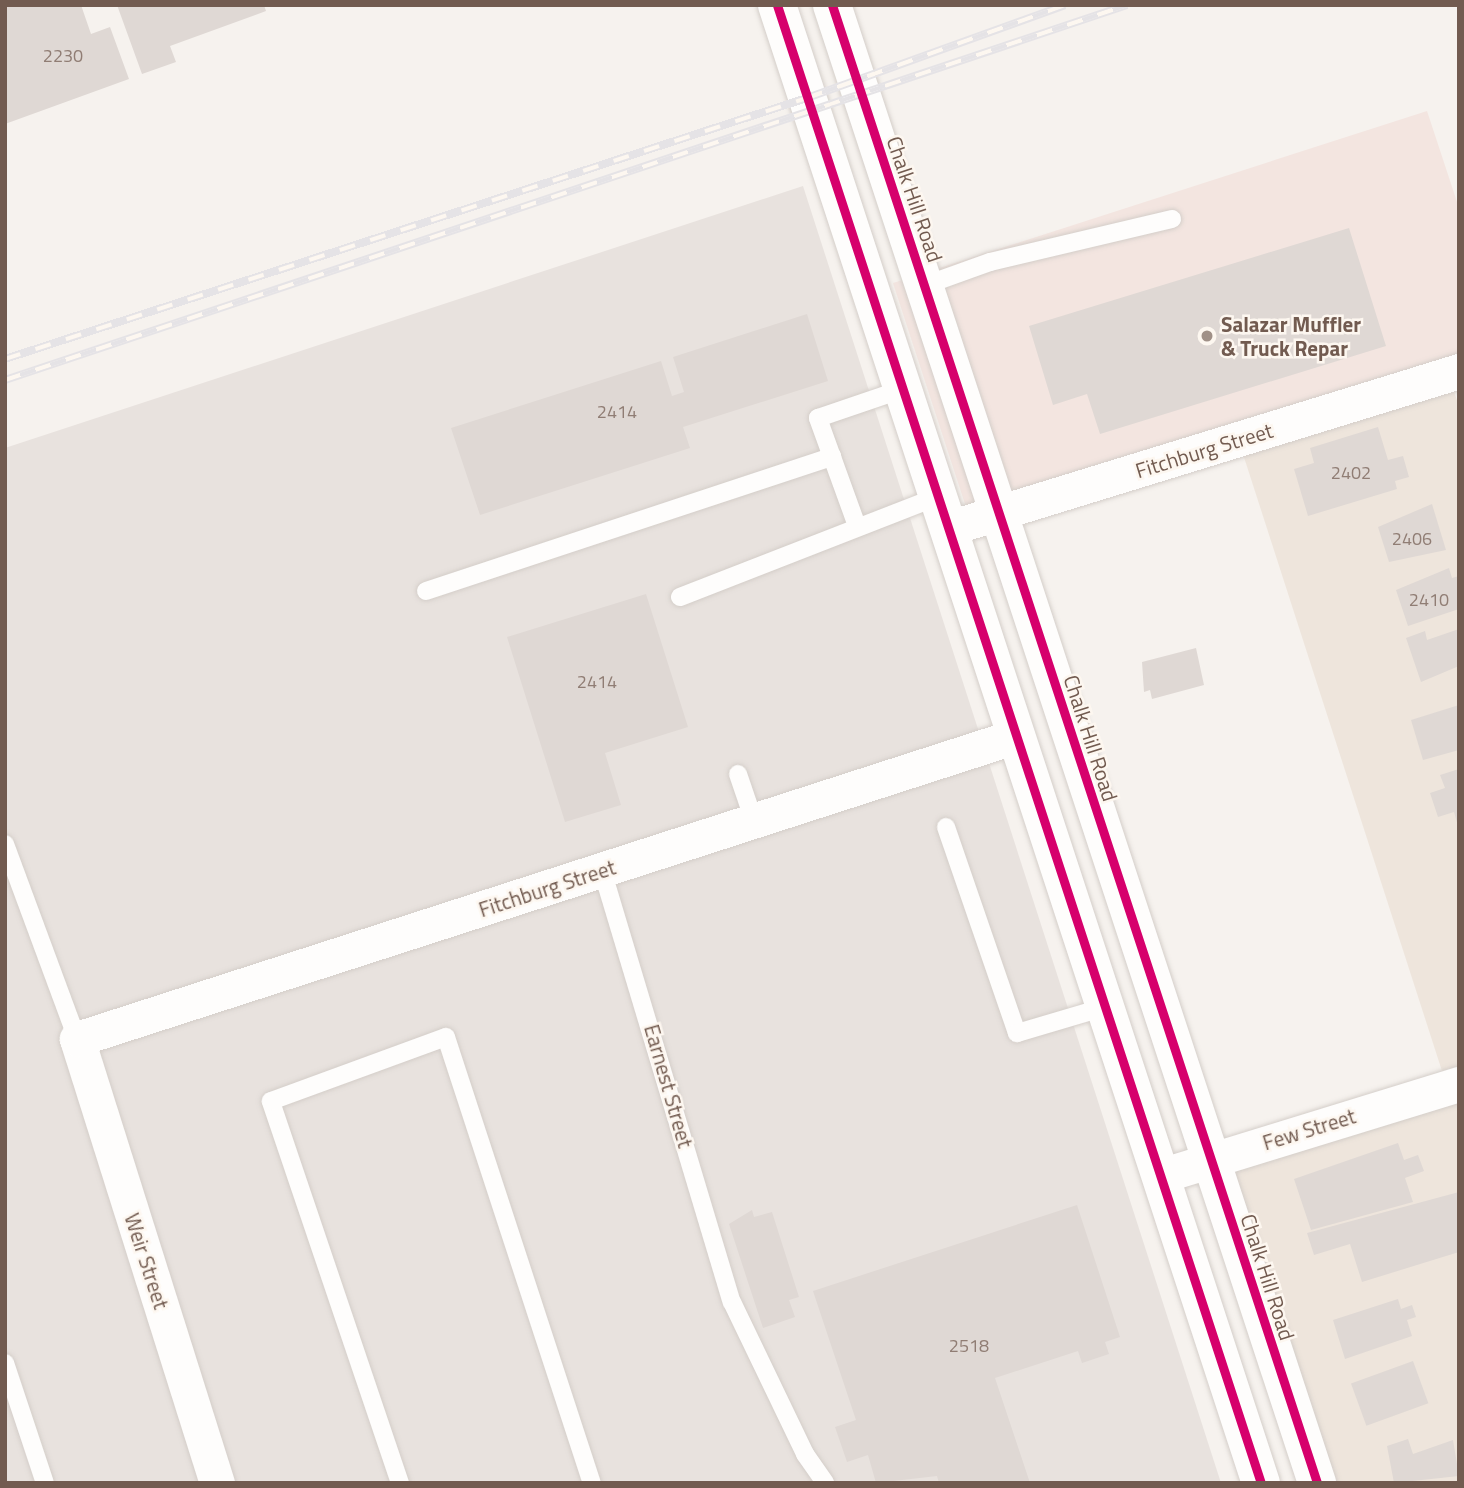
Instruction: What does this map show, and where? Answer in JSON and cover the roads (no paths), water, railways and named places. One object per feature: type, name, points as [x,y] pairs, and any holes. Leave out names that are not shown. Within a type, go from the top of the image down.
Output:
[{"type":"street","points":[[777,5],[906,388],[1016,736],[1261,1483]]},
{"type":"street","name":"Chalk Hill Road","points":[[832,5],[1317,1483]]},
{"type":"street","name":"Fitchburg Street","points":[[944,512],[999,513],[1459,371]]},
{"type":"street","name":"Fitchburg Street","points":[[77,1039],[1016,736]]},
{"type":"street","name":"Weir Street","points":[[77,1039],[218,1483]]},
{"type":"street","name":"Few Street","points":[[1160,1176],[1459,1084]]},
{"type":"lane","points":[[926,285],[990,262],[1172,219]]},
{"type":"lane","points":[[857,526],[818,418],[906,388]]},
{"type":"lane","points":[[426,591],[832,457]]},
{"type":"lane","points":[[680,597],[857,526],[944,512]]},
{"type":"lane","points":[[738,774],[754,821]]},
{"type":"lane","points":[[946,827],[1017,1033],[1105,1007]]},
{"type":"lane","points":[[5,844],[77,1039]]},
{"type":"lane","name":"Earnest Street","points":[[602,870],[732,1302],[825,1483]]},
{"type":"lane","points":[[400,1483],[271,1101],[446,1037],[592,1483]]},
{"type":"lane","points":[[5,1363],[45,1483]]},
{"type":"railway","points":[[5,359],[807,98],[1065,5]]},
{"type":"railway","points":[[5,380],[1127,5]]},
{"type":"place","name":"Salazar Muffler & Truck Repar","points":[[1207,336]]}]
